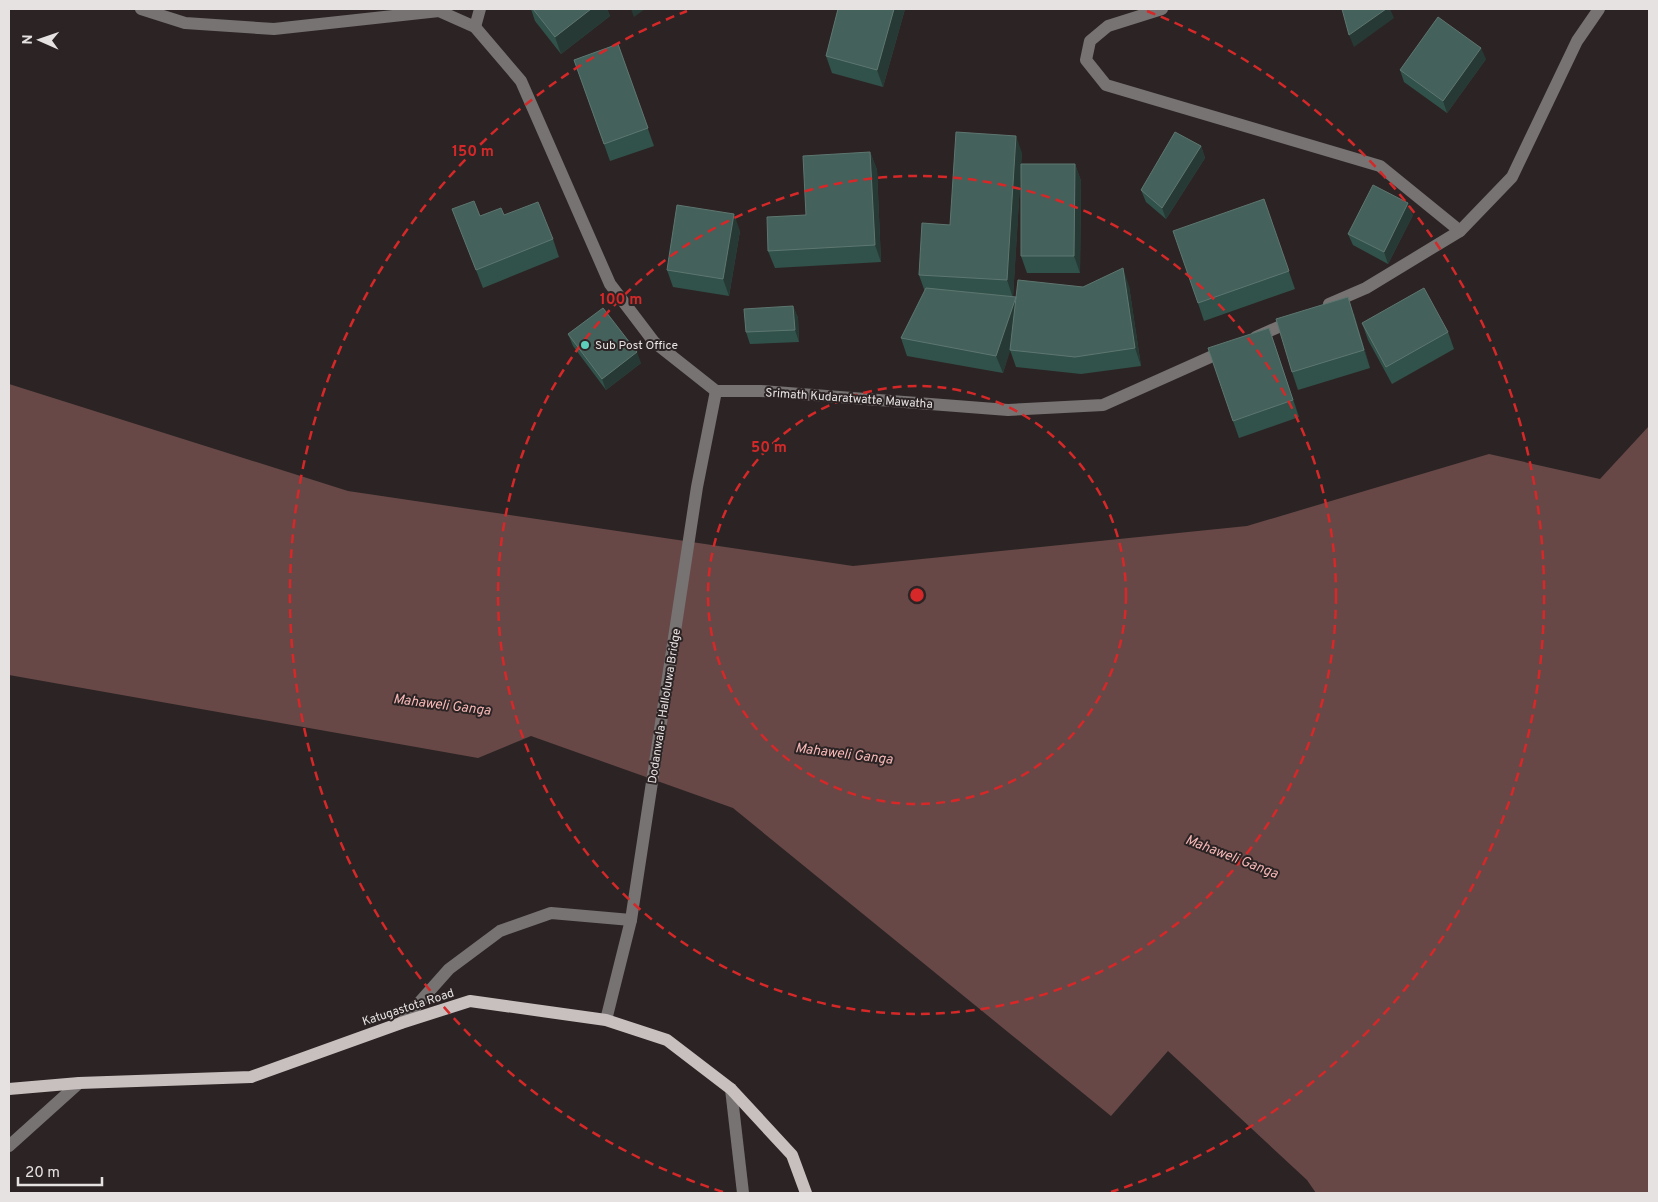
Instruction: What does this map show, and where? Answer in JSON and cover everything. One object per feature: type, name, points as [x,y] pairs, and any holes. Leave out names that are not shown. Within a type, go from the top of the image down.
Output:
[{"type":"main road","name":"Katugastota Road","points":[[9,1089],[79,1084],[251,1077],[401,1022],[470,1001],[606,1020],[667,1040],[731,1089],[792,1155],[806,1193]]},
{"type":"street","points":[[141,9],[185,23],[274,29],[440,11],[475,27],[521,81],[610,284],[654,342],[716,391]]},
{"type":"street","points":[[475,27],[480,9]]},
{"type":"street","points":[[1162,9],[1108,26],[1090,40],[1086,60],[1106,85],[1380,166],[1460,231]]},
{"type":"street","points":[[1321,308],[1366,288],[1460,231],[1512,177],[1577,41],[1599,9]]},
{"type":"street","name":"Srimath Kudaratwatte Mawatha","points":[[716,391],[761,391],[1008,410],[1102,405],[1302,316]]},
{"type":"street","name":"Dodanwala- Halloluwa Bridge","points":[[606,1020],[631,920],[697,487],[716,391]]},
{"type":"street","points":[[401,1022],[449,969],[500,931],[551,913],[631,920]]},
{"type":"street","points":[[9,1146],[79,1084]]},
{"type":"street","points":[[731,1089],[743,1193]]},
{"type":"water","name":"Mahaweli Ganga","points":[[9,384],[348,491],[853,566],[1247,526],[1489,454],[1600,479],[1649,426],[1649,1193],[1316,1193],[1307,1180],[1168,1051],[1111,1116],[733,808],[531,736],[478,758],[9,675]]},
{"type":"building","points":[[533,9],[591,9],[555,37]]},
{"type":"building","points":[[838,9],[894,9],[877,70],[826,56]]},
{"type":"building","points":[[1342,9],[1386,9],[1349,35]]},
{"type":"building","points":[[1438,17],[1481,48],[1443,101],[1400,70]]},
{"type":"building","points":[[618,44],[648,128],[604,144],[574,60]]},
{"type":"building","points":[[956,132],[1016,136],[1007,280],[919,275],[922,223],[950,225]]},
{"type":"building","points":[[1175,132],[1201,146],[1162,208],[1141,190]]},
{"type":"building","points":[[870,152],[875,245],[768,251],[767,217],[806,215],[803,156]]},
{"type":"building","points":[[1021,164],[1075,164],[1074,256],[1021,256]]},
{"type":"building","points":[[1373,185],[1408,203],[1384,252],[1348,234]]},
{"type":"building","points":[[1264,199],[1289,271],[1198,303],[1173,231]]},
{"type":"building","points":[[474,201],[480,216],[501,208],[504,215],[538,202],[553,239],[476,270],[452,209]]},
{"type":"building","points":[[677,205],[734,214],[723,279],[667,270]]},
{"type":"building","points":[[1123,268],[1135,348],[1075,357],[1010,350],[1018,280],[1083,287]]},
{"type":"building","points":[[926,288],[1016,297],[996,356],[901,338]]},
{"type":"building","points":[[1424,288],[1448,332],[1386,367],[1362,323]]},
{"type":"building","points":[[1348,297],[1364,350],[1292,372],[1276,319]]},
{"type":"building","points":[[793,306],[795,330],[746,332],[744,309]]},
{"type":"building","points":[[603,308],[637,352],[602,379],[568,334]]},
{"type":"building","points":[[1269,328],[1293,400],[1233,421],[1208,348]]},
{"type":"place","name":"Sub Post Office","points":[[585,345]]}]
